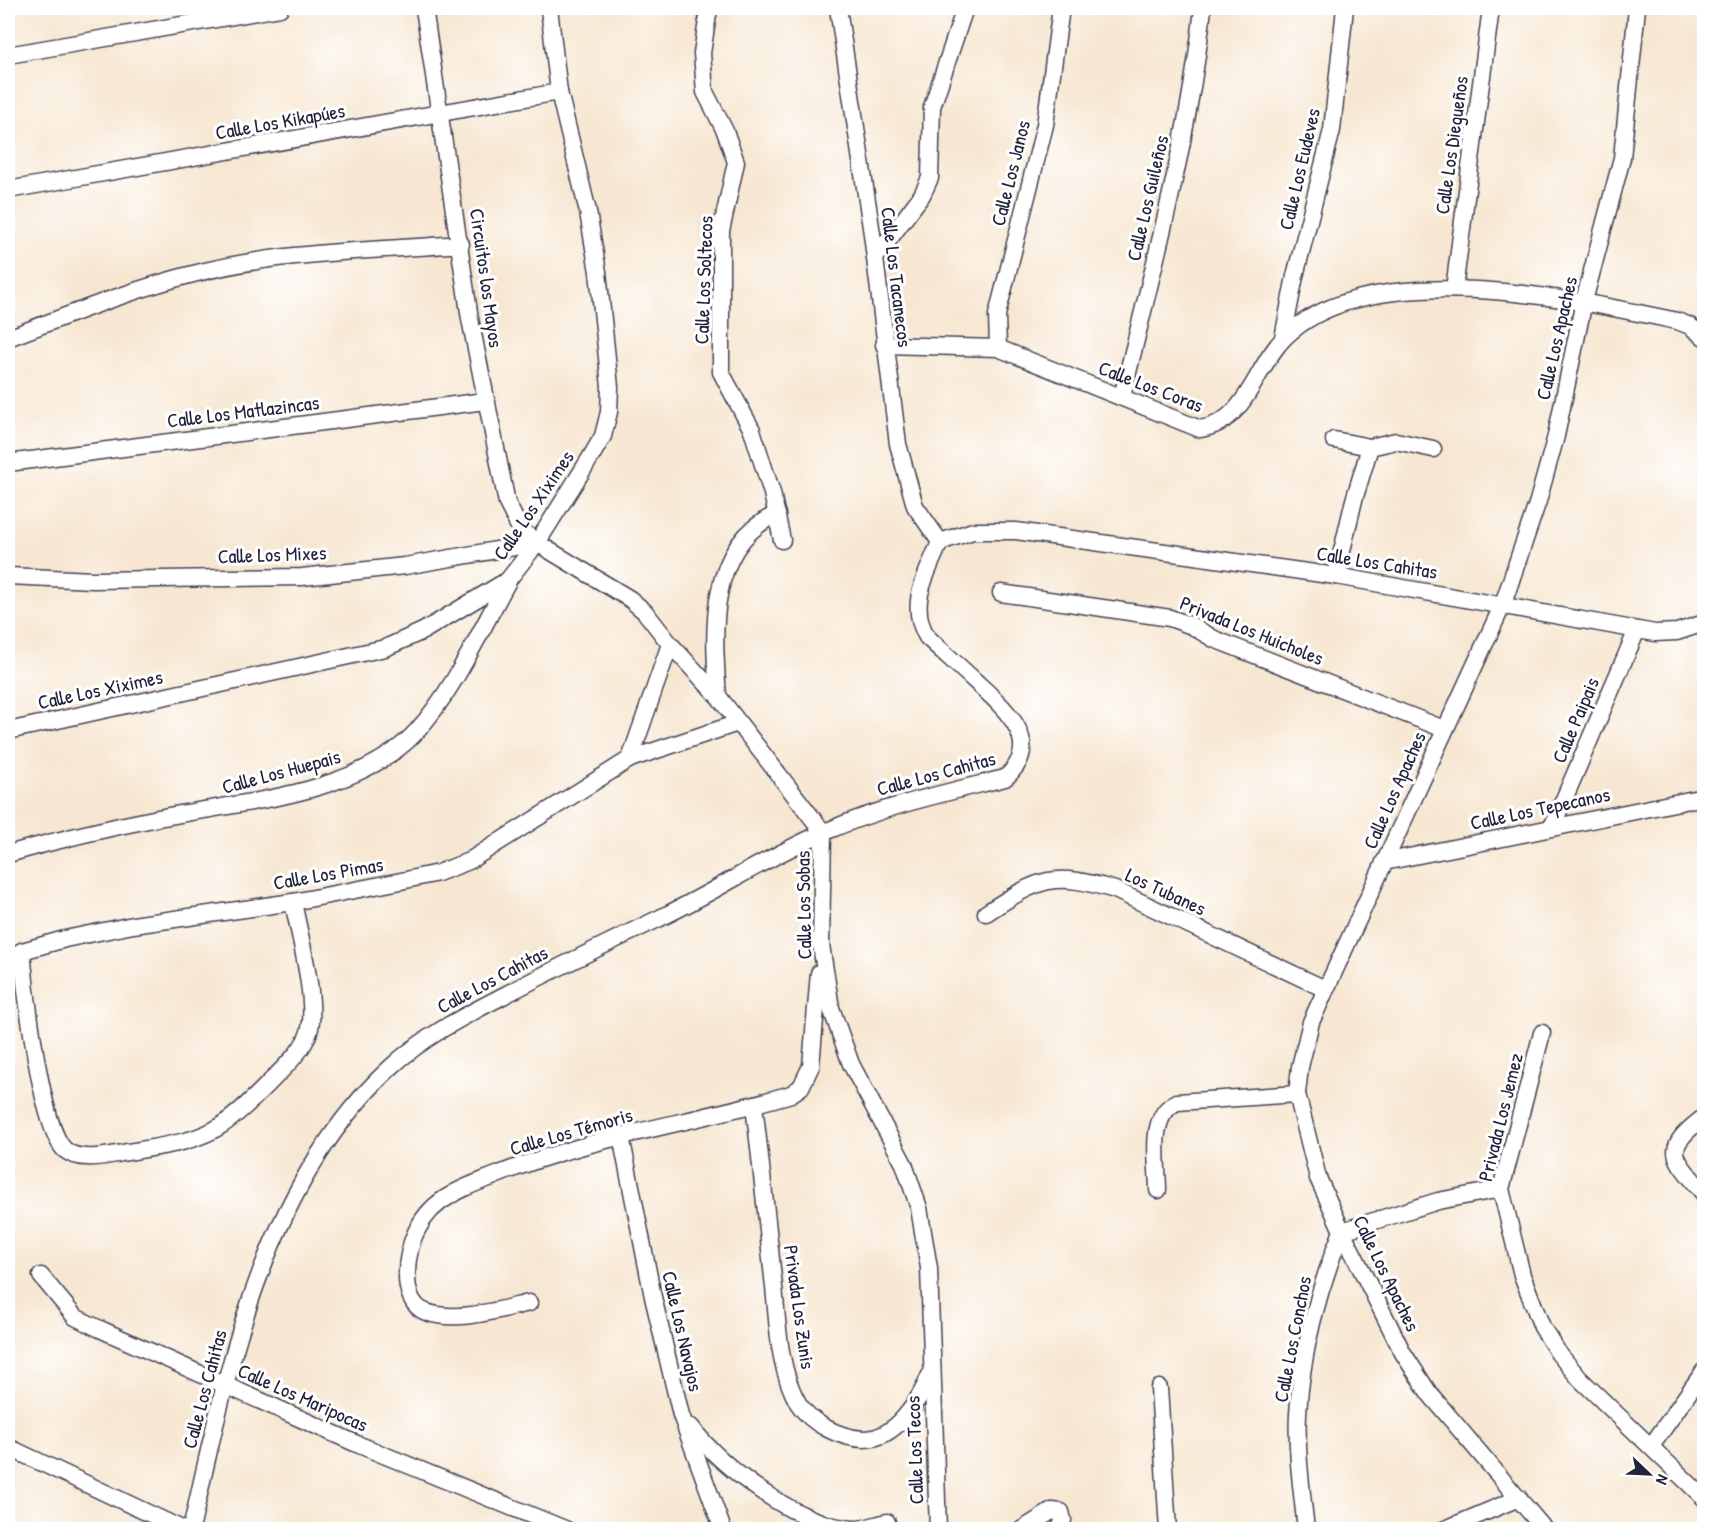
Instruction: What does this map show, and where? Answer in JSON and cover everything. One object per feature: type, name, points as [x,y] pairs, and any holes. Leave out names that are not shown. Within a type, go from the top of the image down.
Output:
[{"type":"street","points":[[8,55],[280,8]]},
{"type":"street","name":"Circuitos los Mayos","points":[[424,8],[485,401],[507,503],[520,529],[537,543]]},
{"type":"street","name":"Calle Los Xiximes","points":[[8,731],[385,648],[423,631],[508,580],[537,543],[603,436],[609,412],[610,387],[588,212],[559,92],[549,8]]},
{"type":"street","name":"Calle Los Soltecos","points":[[709,8],[702,53],[704,83],[715,114],[726,131],[736,162],[721,231],[721,372],[752,430],[777,514],[782,540]]},
{"type":"street","name":"Calle Los Tacanecos","points":[[838,8],[875,258],[898,444],[915,506],[940,542]]},
{"type":"street","points":[[875,258],[922,195],[930,178],[932,107],[965,8]]},
{"type":"street","name":"Calle Los Janos","points":[[998,348],[997,315],[1045,125],[1061,8]]},
{"type":"street","name":"Calle Los Guileños","points":[[1122,397],[1176,170],[1199,46],[1203,8]]},
{"type":"street","name":"Calle Los Eudeves","points":[[1283,338],[1295,276],[1332,130],[1345,8]]},
{"type":"street","name":"Calle Los Diegueños","points":[[1454,289],[1491,8]]},
{"type":"street","name":"Calle Los Apaches","points":[[1545,1530],[1429,1393],[1403,1353],[1318,1178],[1297,1094],[1304,1045],[1325,989],[1503,604],[1538,501],[1556,436],[1584,301],[1622,158],[1637,8]]},
{"type":"street","name":"Calle Los Kikapúes","points":[[8,190],[559,92]]},
{"type":"street","points":[[8,338],[124,294],[194,273],[269,259],[461,244]]},
{"type":"street","name":"Calle Los Coras","points":[[884,345],[998,348],[1200,429],[1215,427],[1227,421],[1240,405],[1267,359],[1283,338],[1301,323],[1324,309],[1351,300],[1381,294],[1454,289],[1584,301],[1677,321],[1690,326],[1704,337]]},
{"type":"street","name":"Calle Los Matlazincas","points":[[8,463],[485,401]]},
{"type":"street","points":[[1334,440],[1370,447],[1396,441],[1433,449]]},
{"type":"street","points":[[1336,576],[1354,500],[1370,447]]},
{"type":"street","points":[[718,696],[714,649],[716,606],[724,571],[741,543],[777,514]]},
{"type":"street","name":"Calle Los Cahitas","points":[[191,1530],[223,1385],[271,1249],[295,1197],[325,1144],[389,1068],[453,1022],[552,970],[687,905],[823,832],[871,813],[1005,778],[1015,770],[1021,755],[1022,742],[1017,726],[1008,711],[927,637],[920,626],[917,610],[918,595],[940,542],[973,531],[1016,531],[1336,576],[1503,604],[1637,630],[1677,632],[1704,623]]},
{"type":"street","name":"Calle Los Mixes","points":[[8,576],[93,580],[302,577],[405,566],[537,543]]},
{"type":"street","name":"Calle Los Sobas","points":[[537,543],[630,599],[657,624],[670,644],[718,696],[823,832],[821,945],[831,1008],[861,1085],[904,1164],[919,1208],[928,1268],[932,1368]]},
{"type":"street","name":"Calle Los Huepais","points":[[8,854],[160,817],[224,809],[298,792],[364,769],[394,751],[416,733],[444,696],[508,580]]},
{"type":"street","name":"Privada Los Huicholes","points":[[1001,593],[1170,618],[1192,626],[1214,639],[1444,729]]},
{"type":"street","name":"Calle Paipais","points":[[1552,827],[1637,630]]},
{"type":"street","points":[[630,759],[670,644]]},
{"type":"street","name":"Calle Los Pimas","points":[[8,960],[22,951],[133,925],[293,902],[438,873],[469,861],[630,759],[738,723]]},
{"type":"street","name":"Calle Los Tepecanos","points":[[1384,862],[1704,797]]},
{"type":"street","name":"Los Tubanes","points":[[986,913],[1021,891],[1047,880],[1066,878],[1091,883],[1115,890],[1325,989]]},
{"type":"street","points":[[22,951],[26,996],[47,1109],[54,1132],[65,1150],[80,1156],[106,1156],[175,1144],[221,1126],[251,1102],[303,1045],[309,1031],[311,1012],[293,902]]},
{"type":"street","name":"Calle Los Témoris","points":[[529,1303],[469,1314],[442,1315],[419,1309],[412,1302],[408,1292],[409,1256],[416,1231],[433,1207],[453,1193],[532,1161],[621,1136],[754,1105],[791,1094],[801,1087],[811,1066],[821,945]]},
{"type":"street","name":"Privada Los Jemez","points":[[1542,1033],[1501,1189],[1522,1275],[1542,1327],[1559,1354],[1580,1379],[1652,1445],[1704,1498]]},
{"type":"street","points":[[1158,1190],[1159,1118],[1170,1105],[1177,1102],[1297,1094]]},
{"type":"street","name":"Privada Los Zunis","points":[[754,1105],[782,1357],[789,1383],[799,1405],[816,1422],[841,1435],[866,1439],[890,1430],[910,1411],[923,1392],[932,1368]]},
{"type":"street","points":[[1704,1117],[1677,1140],[1677,1159],[1704,1194]]},
{"type":"street","name":"Calle Los Navajos","points":[[621,1136],[653,1297],[681,1415],[723,1530]]},
{"type":"street","points":[[1342,1231],[1438,1201],[1501,1189]]},
{"type":"street","name":"Calle Los Conchos","points":[[1306,1530],[1299,1465],[1298,1413],[1305,1364],[1322,1287],[1342,1231]]},
{"type":"street","name":"Calle Los Maripocas","points":[[41,1276],[75,1317],[357,1444],[567,1530]]},
{"type":"street","name":"Calle Los Tecos","points":[[932,1368],[938,1530]]},
{"type":"street","points":[[1652,1445],[1704,1371]]},
{"type":"street","points":[[1159,1388],[1168,1530]]},
{"type":"street","points":[[681,1415],[698,1437],[734,1470],[763,1492],[796,1510],[822,1521],[855,1528],[887,1522]]},
{"type":"street","points":[[8,1447],[184,1530]]},
{"type":"street","points":[[1443,1530],[1519,1498]]},
{"type":"street","points":[[1021,1530],[1052,1511],[1061,1512],[1063,1520],[1060,1530]]}]
